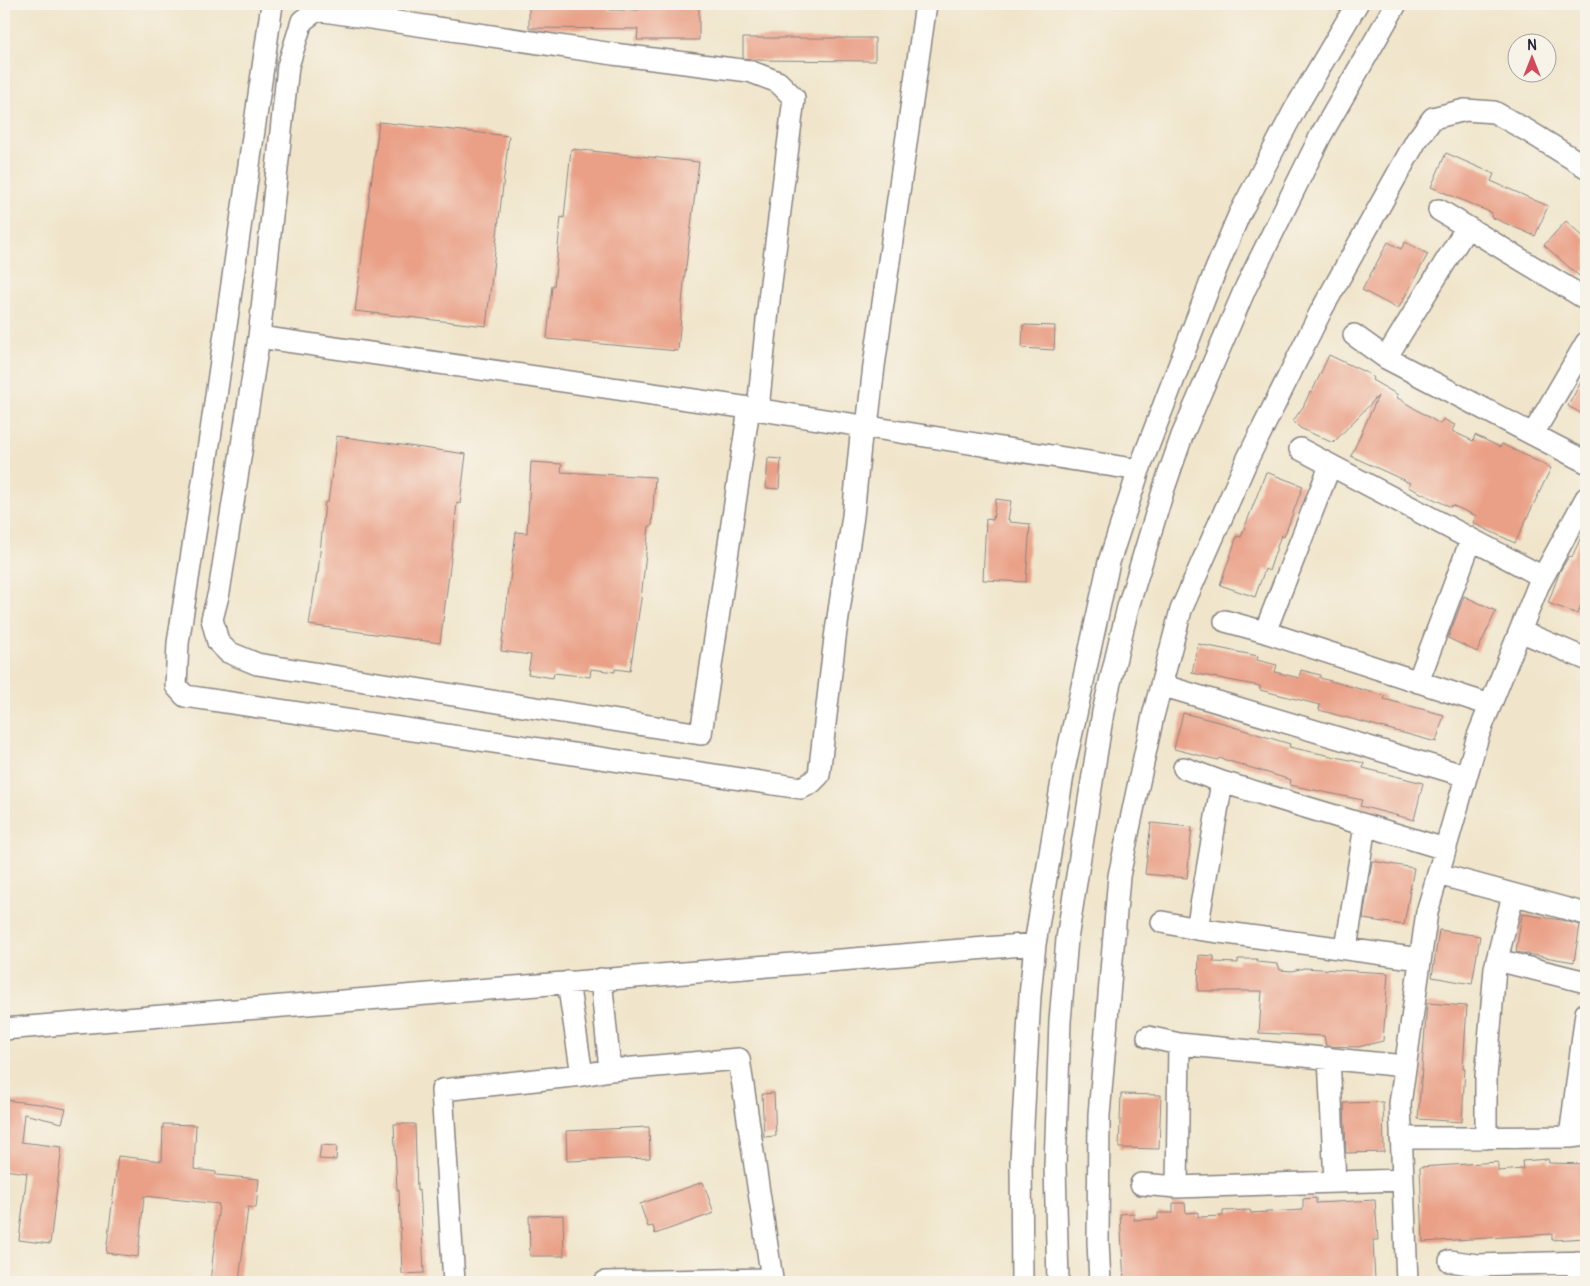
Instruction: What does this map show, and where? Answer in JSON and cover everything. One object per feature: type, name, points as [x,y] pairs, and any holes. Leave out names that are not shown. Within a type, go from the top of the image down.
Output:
[{"type":"street","points":[[272,4],[211,431],[178,643],[176,686],[185,696],[801,788],[811,783],[819,774],[835,638],[864,426],[926,4]]},
{"type":"street","points":[[1022,1282],[1021,1162],[1030,996],[1035,944],[1064,769],[1110,562],[1139,470],[1212,279],[1239,215],[1295,109],[1357,4]]},
{"type":"street","points":[[1058,1282],[1055,1166],[1060,1021],[1066,939],[1103,712],[1128,607],[1164,488],[1182,436],[1245,289],[1321,135],[1396,4]]},
{"type":"street","points":[[317,10],[603,52],[749,71],[778,82],[794,98],[754,408],[701,734],[257,664],[228,652],[218,642],[212,619],[260,337],[288,66],[302,22],[317,10]]},
{"type":"street","points":[[1100,1282],[1098,1242],[1099,1115],[1119,876],[1153,716],[1181,610],[1248,458],[1321,311],[1416,141],[1433,118],[1465,110],[1494,112],[1586,167]]},
{"type":"street","points":[[1439,210],[1586,298]]},
{"type":"street","points":[[1386,358],[1467,227]]},
{"type":"street","points":[[1354,335],[1386,358],[1586,462]]},
{"type":"street","points":[[260,337],[754,408],[1139,470]]},
{"type":"street","points":[[1533,434],[1586,344]]},
{"type":"street","points":[[1300,449],[1542,578]]},
{"type":"street","points":[[1265,632],[1330,466]]},
{"type":"street","points":[[1407,1282],[1400,1104],[1427,912],[1478,736],[1542,578],[1586,498]]},
{"type":"street","points":[[1418,682],[1471,540]]},
{"type":"street","points":[[1225,621],[1265,632],[1490,705]]},
{"type":"street","points":[[1520,631],[1586,659]]},
{"type":"street","points":[[1161,685],[1466,776]]},
{"type":"street","points":[[1184,768],[1222,782],[1445,849]]},
{"type":"street","points":[[1197,929],[1222,782]]},
{"type":"street","points":[[1346,949],[1365,825]]},
{"type":"street","points":[[1438,874],[1586,914]]},
{"type":"street","points":[[1486,1138],[1486,1077],[1495,968],[1513,895]]},
{"type":"street","points":[[1162,922],[1197,929],[1420,959]]},
{"type":"street","points":[[4,1029],[1035,944]]},
{"type":"street","points":[[1497,960],[1586,982]]},
{"type":"street","points":[[601,980],[610,1070]]},
{"type":"street","points":[[568,982],[582,1075]]},
{"type":"street","points":[[1401,1138],[1578,1136],[1586,1014]]},
{"type":"street","points":[[1148,1037],[1179,1044],[1405,1066]]},
{"type":"street","points":[[1177,1187],[1179,1044]]},
{"type":"street","points":[[1329,1058],[1335,1182]]},
{"type":"street","points":[[454,1282],[442,1090],[582,1075],[610,1070],[739,1060],[772,1279],[604,1282]]},
{"type":"street","points":[[1141,1184],[1177,1187],[1402,1180]]},
{"type":"street","points":[[1450,1261],[1478,1274],[1581,1269]]},
{"type":"building","points":[[529,4],[607,4],[609,10],[639,10],[637,4],[699,4],[699,40],[637,40],[638,29],[529,28]]},
{"type":"building","points":[[743,38],[875,38],[875,61],[756,60],[743,58]]},
{"type":"building","points":[[379,122],[509,136],[486,326],[355,311]]},
{"type":"building","points":[[571,149],[699,162],[684,282],[678,351],[547,339],[561,217],[564,218]]},
{"type":"building","points":[[1446,153],[1494,174],[1491,181],[1548,206],[1535,236],[1491,217],[1492,213],[1431,187]]},
{"type":"building","points":[[1566,221],[1586,239],[1586,268],[1579,276],[1544,245]]},
{"type":"building","points":[[1388,242],[1401,249],[1405,242],[1428,254],[1398,309],[1362,290]]},
{"type":"building","points":[[1023,325],[1055,326],[1054,350],[1022,348]]},
{"type":"building","points":[[1329,355],[1369,374],[1373,378],[1372,380],[1398,395],[1396,397],[1440,424],[1443,419],[1455,425],[1452,431],[1473,441],[1475,435],[1500,447],[1502,444],[1551,468],[1515,543],[1473,523],[1476,516],[1452,505],[1451,507],[1408,487],[1410,483],[1351,456],[1378,396],[1333,443],[1300,428],[1293,421],[1303,407],[1310,392],[1312,392]]},
{"type":"building","points":[[1586,373],[1586,416],[1568,406]]},
{"type":"building","points":[[337,436],[466,454],[460,504],[457,503],[440,643],[309,625],[318,573],[325,502],[328,502]]},
{"type":"building","points":[[768,458],[781,459],[779,489],[766,488]]},
{"type":"building","points":[[531,462],[562,464],[561,472],[655,477],[652,526],[649,526],[641,599],[630,671],[615,669],[615,672],[591,669],[590,677],[554,673],[553,678],[528,674],[531,655],[501,651],[516,532],[527,533]]},
{"type":"building","points":[[1266,472],[1303,486],[1284,537],[1281,535],[1269,571],[1265,569],[1255,597],[1220,585],[1237,536],[1241,537]]},
{"type":"building","points":[[996,499],[1011,501],[1008,520],[1010,522],[1030,524],[1026,582],[983,580],[986,519],[993,520]]},
{"type":"building","points":[[1586,526],[1586,590],[1578,614],[1548,603],[1560,571],[1569,556],[1572,557]]},
{"type":"building","points":[[1464,596],[1496,611],[1477,652],[1448,638]]},
{"type":"building","points":[[1198,644],[1258,656],[1257,660],[1277,665],[1275,672],[1299,678],[1301,670],[1320,675],[1320,678],[1385,696],[1384,699],[1444,715],[1436,742],[1319,710],[1320,705],[1260,690],[1260,686],[1192,673]]},
{"type":"building","points":[[1183,713],[1227,724],[1290,744],[1289,747],[1364,763],[1363,768],[1423,783],[1414,820],[1360,806],[1362,800],[1290,785],[1291,780],[1219,758],[1218,760],[1174,749]]},
{"type":"building","points":[[1151,823],[1192,827],[1187,878],[1145,874]]},
{"type":"building","points":[[1372,861],[1414,868],[1404,925],[1363,919]]},
{"type":"building","points":[[1522,914],[1580,925],[1574,962],[1516,952]]},
{"type":"building","points":[[1439,930],[1480,936],[1472,984],[1432,977]]},
{"type":"building","points":[[1199,955],[1214,956],[1214,962],[1238,963],[1238,959],[1257,959],[1257,962],[1278,964],[1280,970],[1292,971],[1304,968],[1388,973],[1383,1041],[1358,1047],[1326,1046],[1324,1036],[1259,1033],[1262,991],[1198,991]]},
{"type":"building","points":[[1427,1003],[1467,1006],[1462,1122],[1418,1119]]},
{"type":"building","points":[[774,1093],[776,1136],[764,1137],[762,1094]]},
{"type":"building","points":[[1121,1094],[1161,1095],[1159,1149],[1119,1148]]},
{"type":"building","points":[[4,1100],[66,1109],[62,1123],[24,1114],[21,1142],[62,1147],[50,1244],[19,1240],[27,1173],[4,1170]]},
{"type":"building","points":[[1383,1102],[1384,1152],[1346,1153],[1344,1103]]},
{"type":"building","points":[[163,1124],[196,1125],[194,1169],[216,1172],[216,1175],[259,1179],[256,1208],[248,1207],[239,1282],[210,1282],[219,1204],[144,1196],[138,1257],[106,1253],[118,1156],[162,1161]]},
{"type":"building","points":[[394,1124],[415,1124],[417,1191],[419,1190],[421,1205],[424,1273],[402,1274]]},
{"type":"building","points":[[649,1127],[650,1158],[567,1161],[566,1131]]},
{"type":"building","points":[[321,1145],[337,1146],[336,1160],[319,1159]]},
{"type":"building","points":[[1548,1159],[1549,1163],[1586,1164],[1586,1238],[1552,1240],[1552,1234],[1423,1242],[1420,1167],[1498,1162],[1498,1171],[1523,1169],[1522,1161]]},
{"type":"building","points":[[703,1182],[714,1213],[655,1234],[653,1226],[648,1227],[640,1204]]},
{"type":"building","points":[[1316,1198],[1316,1203],[1375,1200],[1378,1240],[1373,1240],[1375,1281],[1124,1282],[1120,1214],[1134,1213],[1134,1220],[1158,1219],[1158,1213],[1173,1213],[1173,1203],[1185,1203],[1186,1213],[1198,1212],[1198,1217],[1223,1216],[1223,1211],[1250,1210],[1251,1213],[1303,1210],[1303,1199]]},
{"type":"building","points":[[563,1215],[564,1256],[530,1256],[529,1216]]}]
